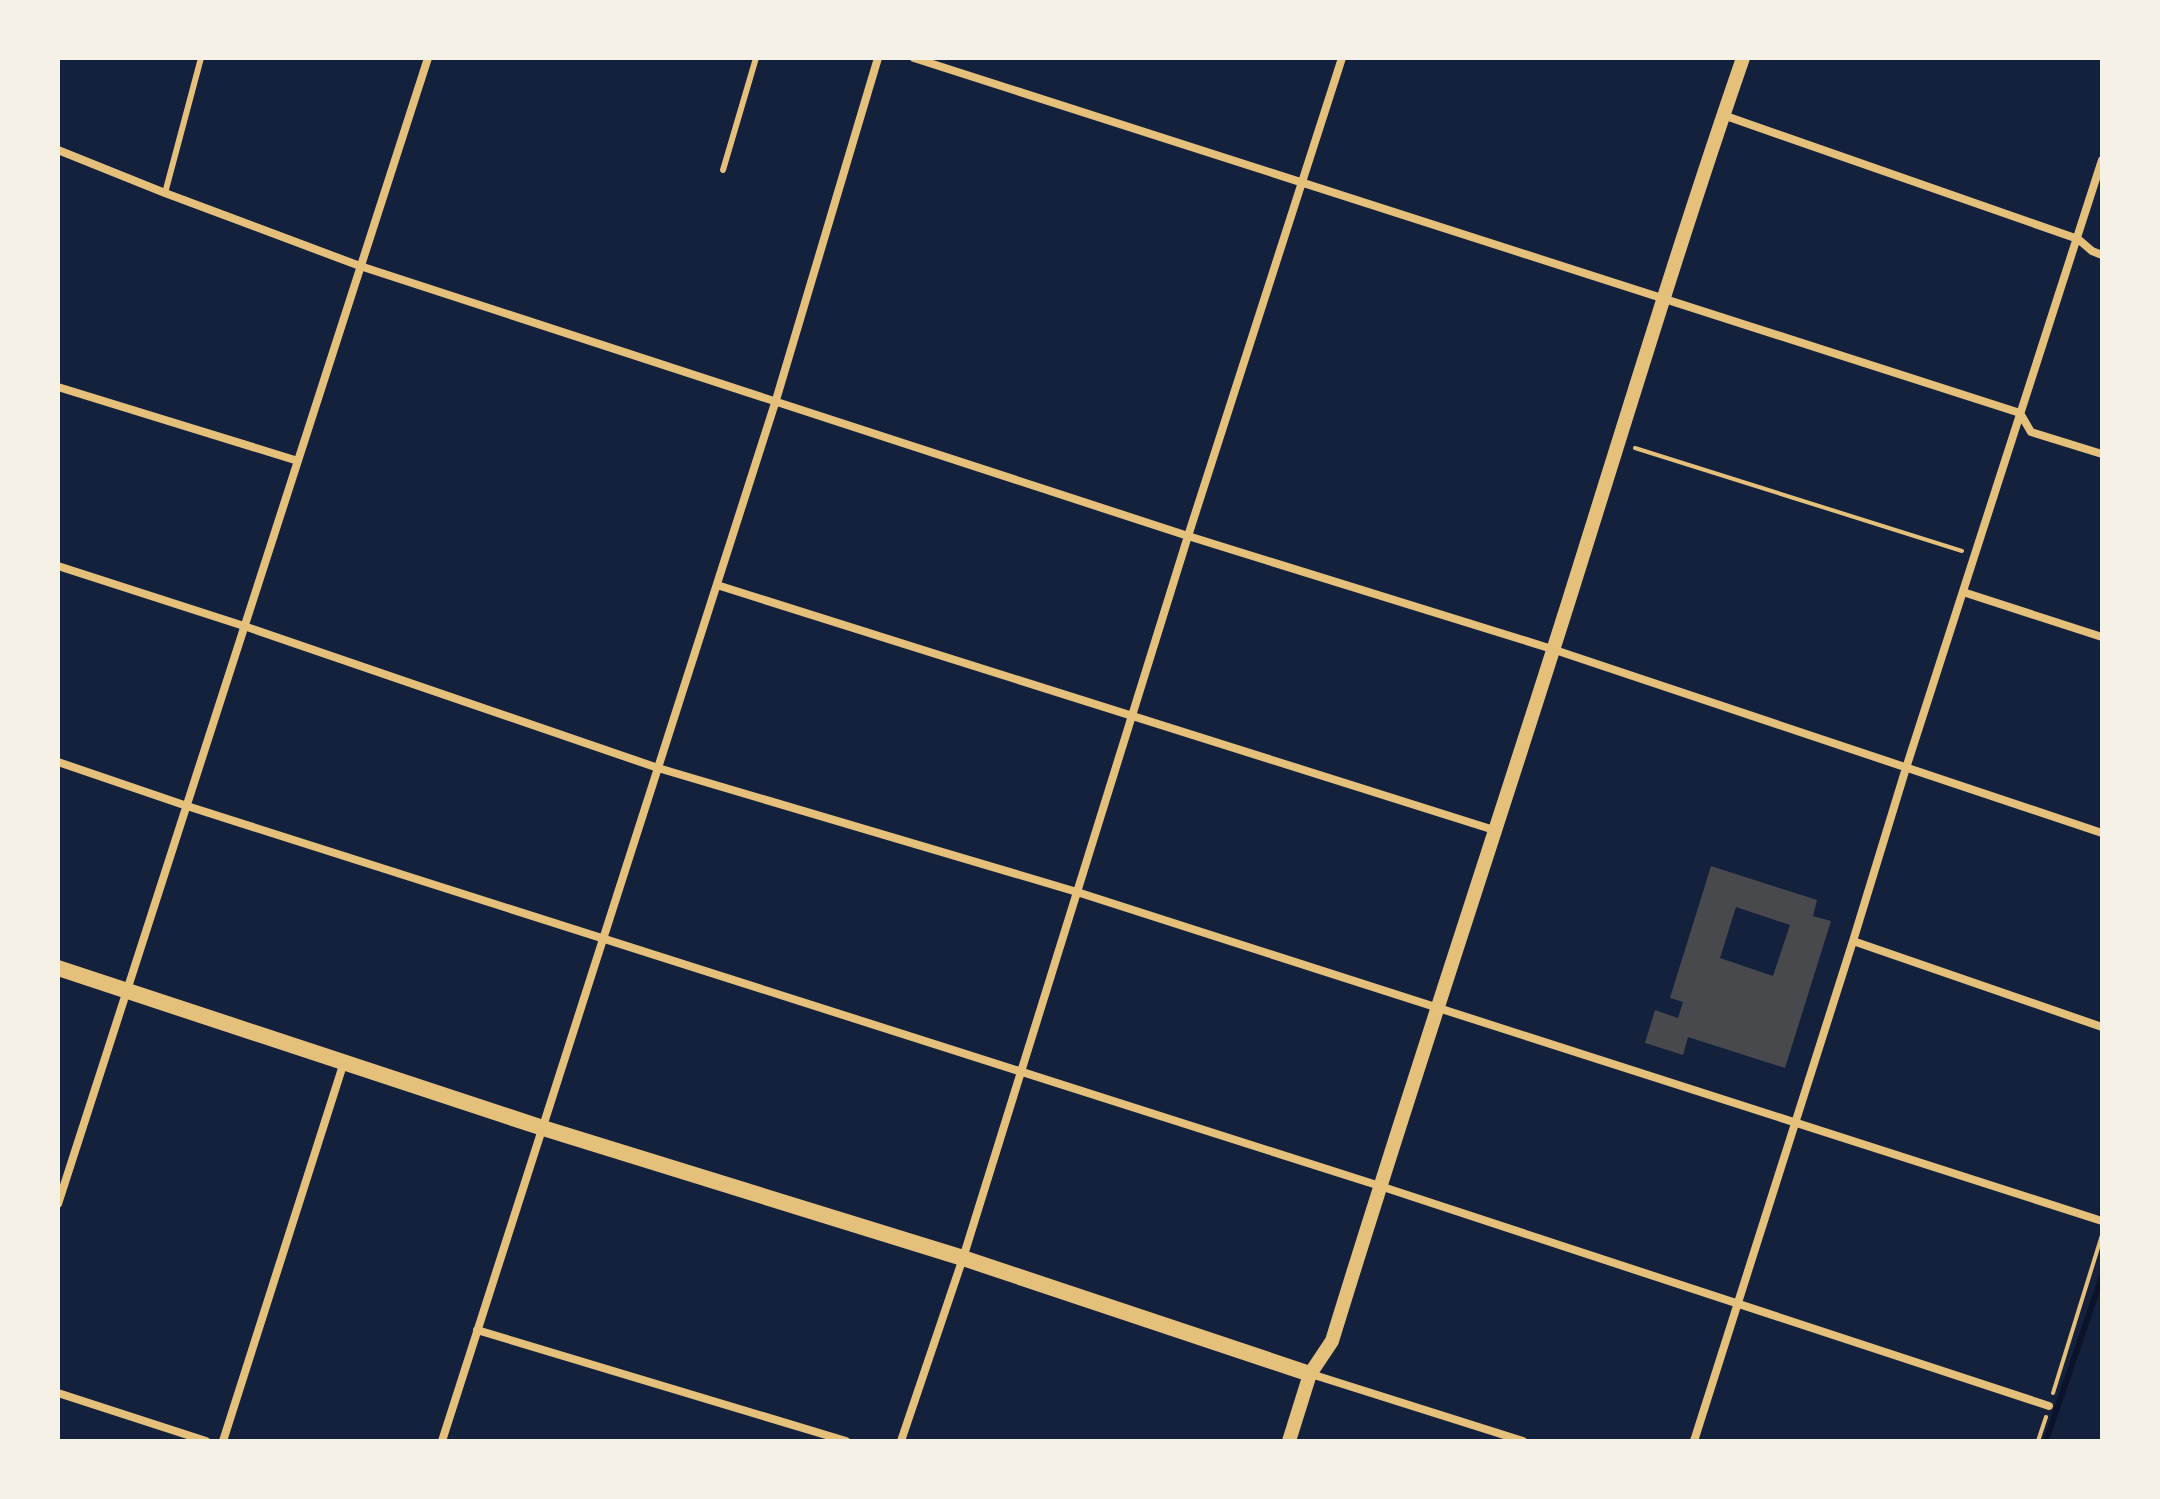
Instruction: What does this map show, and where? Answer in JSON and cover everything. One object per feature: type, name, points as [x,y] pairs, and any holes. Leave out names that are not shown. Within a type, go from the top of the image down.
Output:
[{"type":"main road","points":[[58,968],[543,1128],[963,1258],[1310,1374]]},
{"type":"street","points":[[58,1204],[428,58]]},
{"type":"street","points":[[442,1441],[776,400],[878,58]]},
{"type":"street","points":[[914,58],[2020,413],[2031,432],[2102,454]]},
{"type":"street","points":[[901,1441],[963,1258],[1188,536],[1342,58]]},
{"type":"street","points":[[1289,1441],[1310,1374],[1332,1341],[1617,442],[1743,58]]},
{"type":"street","points":[[1723,115],[2078,239],[2102,255]]},
{"type":"street","points":[[58,150],[360,266],[1188,536],[1552,649],[2102,833]]},
{"type":"street","points":[[1694,1441],[2102,160]]},
{"type":"street","points":[[58,387],[298,461]]},
{"type":"street","points":[[58,566],[244,626],[658,768],[1077,892],[2102,1221]]},
{"type":"street","points":[[717,585],[1494,830]]},
{"type":"street","points":[[1963,592],[2102,637]]},
{"type":"street","points":[[58,762],[187,806],[1380,1186],[2049,1406]]},
{"type":"street","points":[[1853,941],[2102,1027]]},
{"type":"street","points":[[223,1441],[344,1062]]},
{"type":"street","points":[[477,1330],[846,1441]]},
{"type":"street","points":[[1310,1374],[1523,1441]]},
{"type":"street","points":[[58,1393],[206,1441]]},
{"type":"lane","points":[[165,193],[201,58]]},
{"type":"lane","points":[[723,170],[756,58]]},
{"type":"path","points":[[1617,442],[1976,555]]},
{"type":"path","points":[[2038,1441],[2102,1235]]},
{"type":"building","points":[[1711,866],[1817,900],[1813,916],[1831,921],[1785,1068],[1688,1037],[1683,1055],[1645,1043],[1655,1010],[1678,1018],[1683,1002],[1670,998]],"holes":[[[1736,907],[1790,925],[1773,976],[1720,958]]]},
{"type":"waterway","points":[[2046,1441],[2102,1276]]}]
